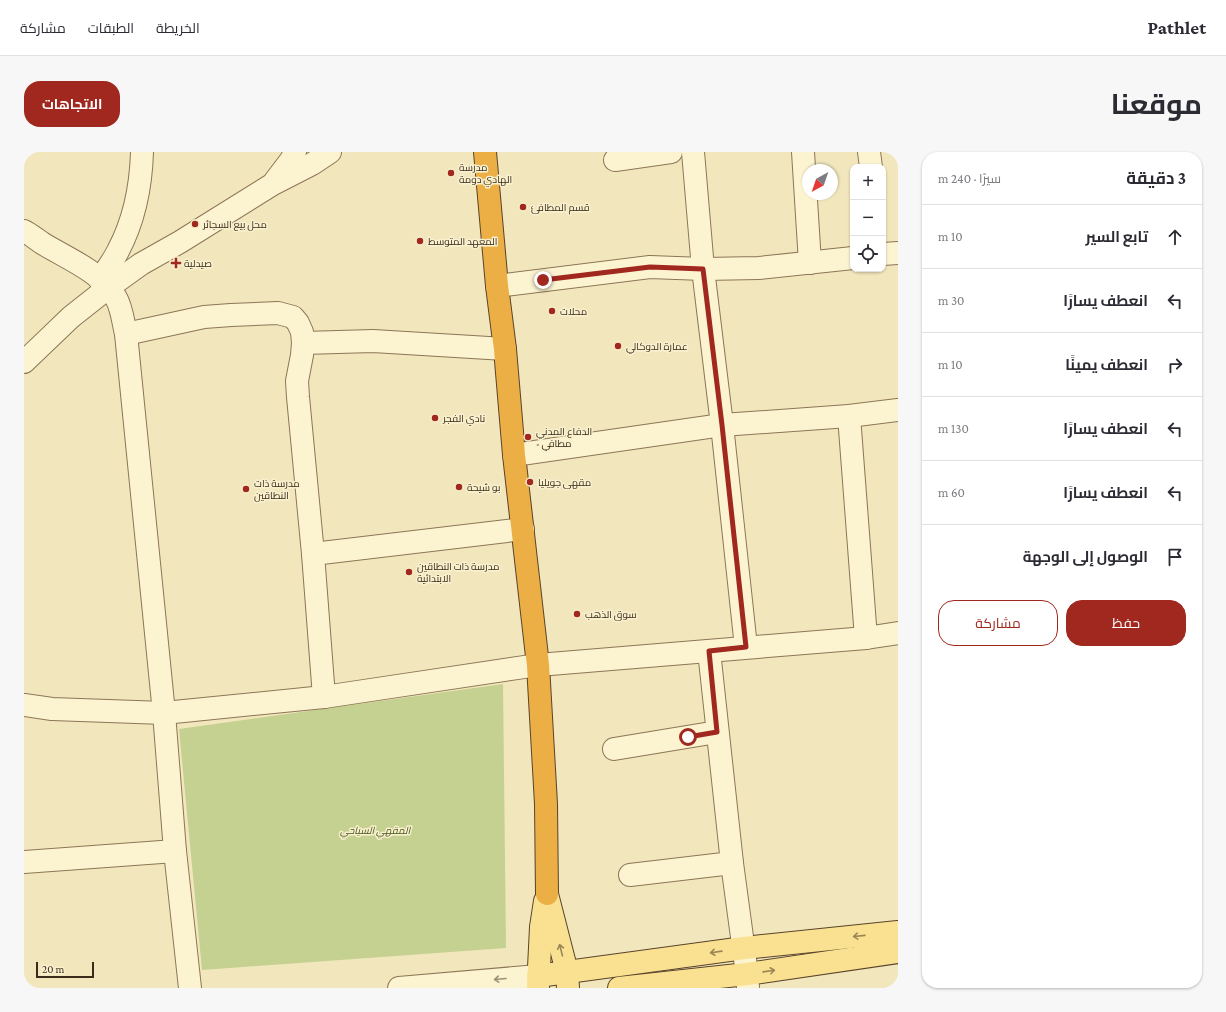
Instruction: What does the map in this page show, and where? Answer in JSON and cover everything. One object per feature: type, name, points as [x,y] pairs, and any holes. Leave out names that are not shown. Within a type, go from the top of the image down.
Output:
[{"type":"highway","points":[[486,152],[497,286],[505,349],[514,455],[538,665],[546,804],[546,894]]},
{"type":"main road","points":[[546,894],[567,980]]},
{"type":"main road","points":[[546,894],[538,982],[567,980],[744,948],[898,932]]},
{"type":"main road","points":[[619,988],[748,981],[898,952]]},
{"type":"street","points":[[104,283],[127,233],[134,211],[139,186],[142,152]]},
{"type":"street","points":[[273,184],[291,160],[295,152]]},
{"type":"street","points":[[24,362],[104,283],[180,242],[273,184],[312,164],[330,152]]},
{"type":"street","points":[[614,160],[670,152]]},
{"type":"street","points":[[693,152],[703,269],[722,425],[746,647]]},
{"type":"street","points":[[803,152],[810,263]]},
{"type":"street","points":[[869,152],[871,164]]},
{"type":"street","points":[[24,231],[86,269],[104,283],[116,298],[121,308],[126,334],[164,713],[175,851],[190,988]]},
{"type":"street","points":[[886,254],[898,253]]},
{"type":"street","points":[[497,286],[650,267],[703,269],[759,268],[850,258]]},
{"type":"street","points":[[126,334],[204,317],[231,315],[278,313],[292,317],[298,323],[302,332],[303,343],[297,381],[298,397],[313,554],[324,697]]},
{"type":"street","points":[[303,343],[373,341],[505,349]]},
{"type":"street","points":[[514,455],[722,425],[849,416],[898,410]]},
{"type":"street","points":[[849,416],[866,638]]},
{"type":"street","points":[[313,554],[523,529]]},
{"type":"street","points":[[24,705],[52,709],[164,713],[324,697],[538,665],[866,638],[898,633]]},
{"type":"street","points":[[709,651],[732,863],[748,981]]},
{"type":"street","points":[[614,749],[717,732]]},
{"type":"street","points":[[24,862],[175,851]]},
{"type":"street","points":[[630,875],[732,863]]},
{"type":"street","points":[[399,988],[538,982]]},
{"type":"green space","name":"المقهي السياحي","points":[[503,684],[506,948],[202,970],[179,729]]},
{"type":"place","name":"مدرسة الهادي دومة","points":[[451,173]]},
{"type":"place","name":"قسم المطافئ","points":[[523,207]]},
{"type":"place","name":"محل بيع السجائر","points":[[195,224]]},
{"type":"place","name":"المعهد المتوسط","points":[[420,241]]},
{"type":"place","name":"صيدلية","points":[[176,263]]},
{"type":"place","name":"محلات","points":[[552,311]]},
{"type":"place","name":"عمارة الدوكالي","points":[[618,346]]},
{"type":"place","name":"نادي الفجر","points":[[435,418]]},
{"type":"place","name":"الدفاع المدني - مطافي","points":[[528,437]]},
{"type":"place","name":"مقهى جويليا","points":[[530,482]]},
{"type":"place","name":"بو شيحة","points":[[459,487]]},
{"type":"place","name":"مدرسة ذات النطاقين","points":[[246,489]]},
{"type":"place","name":"مدرسة ذات النطاقين الابتدائية","points":[[409,572]]},
{"type":"place","name":"سوق الذهب","points":[[577,614]]},
{"type":"route","points":[[543,280],[650,267],[703,269],[722,425],[746,647],[709,651],[717,732],[688,737]]}]
